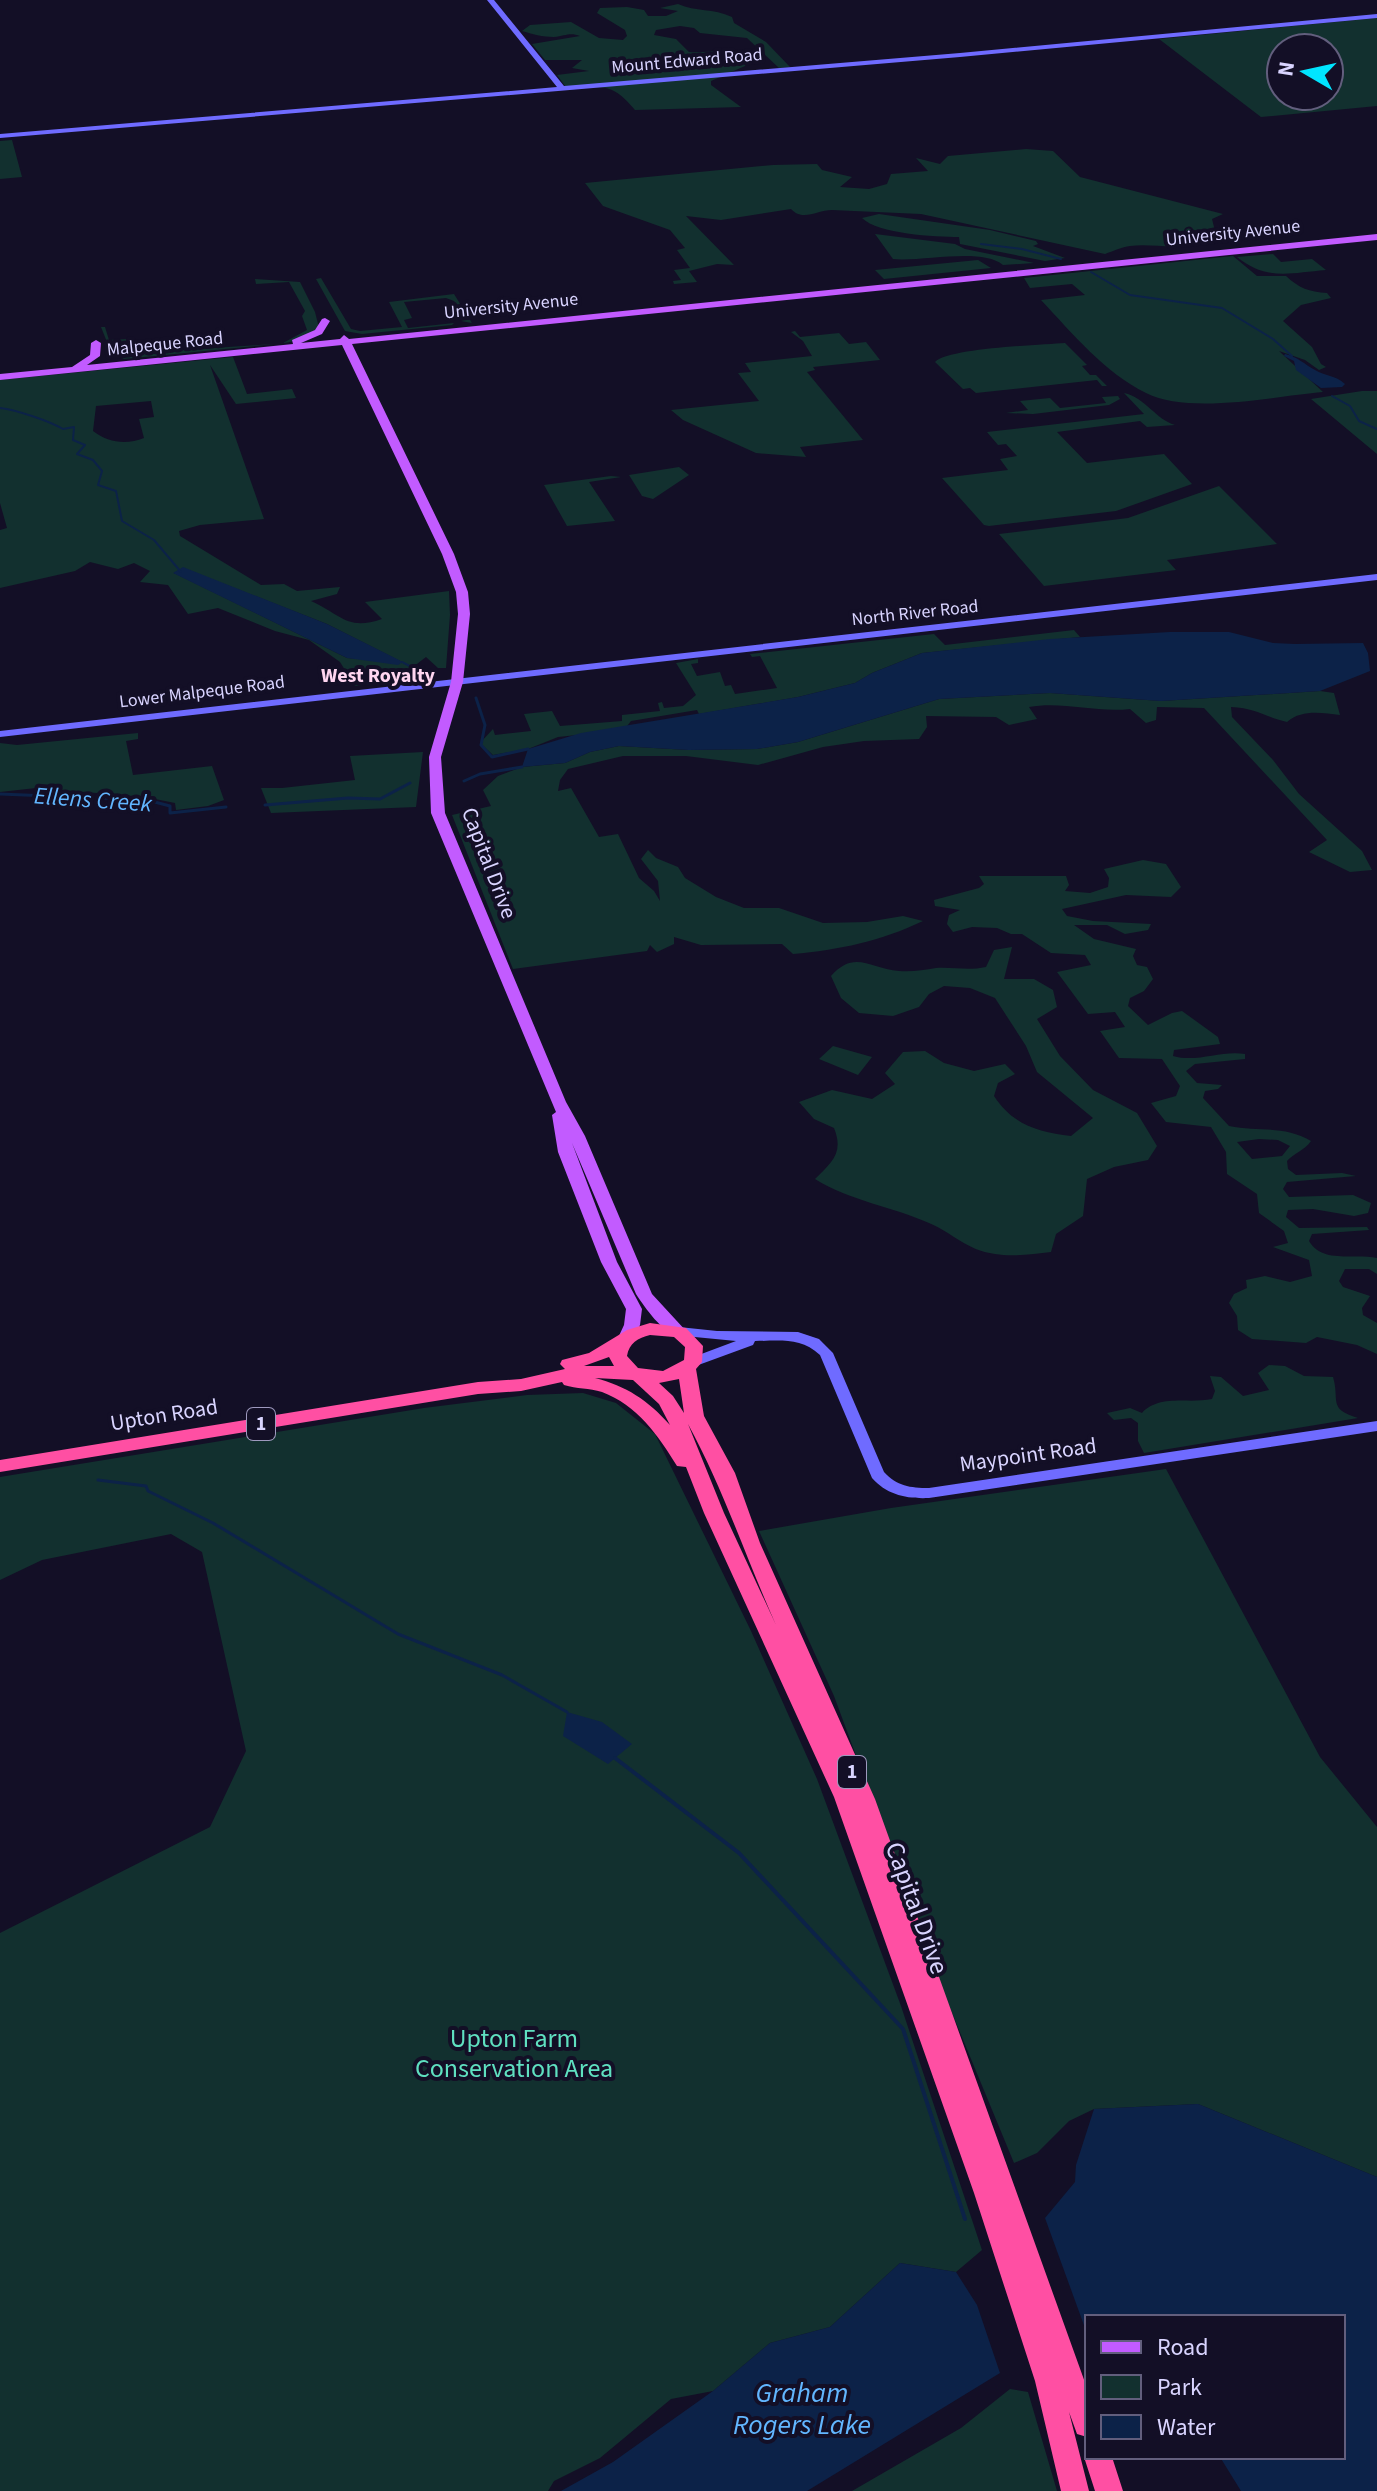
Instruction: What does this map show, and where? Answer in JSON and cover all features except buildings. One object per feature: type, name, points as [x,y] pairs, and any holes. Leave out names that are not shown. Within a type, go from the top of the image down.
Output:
[{"type":"highway","points":[[650,1329],[679,1332],[694,1346],[690,1365],[659,1378],[634,1374],[618,1356],[626,1338],[650,1329]]},
{"type":"highway","name":"Upton Road","points":[[478,1388],[495,1380],[596,1357],[626,1338]]},
{"type":"highway","name":"Capital Drive","points":[[690,1365],[694,1416],[735,1494],[750,1543],[869,1813],[1085,2419]]},
{"type":"highway","name":"Upton Road","points":[[0,1466],[478,1388],[497,1389],[577,1372],[634,1374]]},
{"type":"highway","name":"Capital Drive","points":[[634,1374],[666,1400],[675,1414],[714,1513],[780,1650],[850,1811],[992,2208],[1048,2381],[1075,2491]]},
{"type":"highway","points":[[540,1381],[593,1383],[631,1398],[663,1428],[714,1513]]},
{"type":"highway","points":[[1099,2459],[1109,2491]]},
{"type":"main road","name":"University Avenue","points":[[19,375],[266,347],[435,334],[1377,236]]},
{"type":"main road","name":"University Avenue","points":[[339,341],[1006,274]]},
{"type":"main road","points":[[266,347],[304,340],[323,329],[325,321]]},
{"type":"main road","points":[[359,369],[367,354],[391,342],[435,334]]},
{"type":"main road","name":"Capital Drive","points":[[339,341],[359,369],[448,554],[459,587],[464,614],[457,682],[435,757],[438,813],[558,1102],[577,1136],[644,1294],[679,1332]]},
{"type":"main road","name":"Capital Drive","points":[[339,341],[432,544],[459,587]]},
{"type":"main road","name":"Malpeque Road","points":[[0,377],[339,341]]},
{"type":"main road","points":[[72,368],[95,356],[96,343]]},
{"type":"main road","name":"Capital Drive","points":[[558,1102],[566,1152],[609,1262],[634,1309],[626,1338]]},
{"type":"street","points":[[490,0],[562,88]]},
{"type":"street","name":"Mount Edward Road","points":[[0,136],[1377,16]]},
{"type":"street","name":"North River Road","points":[[457,682],[1377,577]]},
{"type":"street","name":"Lower Malpeque Road","points":[[0,734],[457,682]]},
{"type":"street","name":"Maypoint Road","points":[[679,1332],[805,1339],[821,1348],[877,1474],[889,1487],[905,1493],[929,1493],[1377,1426]]},
{"type":"street","name":"Maypoint Road","points":[[690,1365],[721,1350],[776,1337]]},
{"type":"green space","points":[[678,4],[732,17],[734,23],[766,42],[790,67],[779,68],[747,38],[700,33],[694,28],[680,26],[656,30],[654,35],[676,39],[689,52],[727,51],[747,62],[745,66],[711,81],[711,85],[741,107],[635,110],[613,90],[568,90],[557,75],[589,71],[572,68],[582,60],[545,60],[532,44],[580,36],[550,37],[522,31],[530,25],[571,22],[599,38],[623,40],[627,36],[625,30],[597,13],[600,8],[627,7],[644,10],[648,16],[666,16],[678,11],[660,8]]},
{"type":"green space","points":[[1377,18],[1377,106],[1345,109],[1345,32],[1265,32],[1265,112],[1314,112],[1261,117],[1159,39]]},
{"type":"green space","points":[[12,140],[22,177],[0,179],[0,141]]},
{"type":"green space","points":[[1026,149],[1053,151],[1080,177],[1223,214],[1212,219],[1215,231],[1196,243],[1186,246],[1130,246],[1105,254],[921,214],[832,210],[800,215],[791,209],[721,220],[686,216],[734,265],[717,264],[689,271],[697,282],[674,284],[673,281],[681,280],[674,270],[690,268],[677,250],[685,248],[670,230],[603,206],[585,183],[773,165],[817,164],[822,170],[852,177],[840,187],[869,189],[887,184],[891,174],[928,171],[916,158],[940,164],[948,156]]},
{"type":"green space","points":[[879,214],[990,230],[1036,241],[1038,244],[1033,246],[1065,258],[1045,261],[960,244],[959,237],[893,231],[862,218]]},
{"type":"green space","points":[[875,234],[955,244],[965,249],[1034,263],[1003,265],[981,257],[967,256],[893,259]]},
{"type":"green space","points":[[1273,254],[1281,262],[1312,259],[1326,270],[1279,274],[1258,270],[1237,257]]},
{"type":"green space","points":[[1233,256],[1257,276],[1286,276],[1300,286],[1327,293],[1331,298],[1301,305],[1283,321],[1312,347],[1326,367],[1319,370],[1305,360],[1279,351],[1323,392],[1209,403],[1185,403],[1146,393],[1103,363],[1041,300],[1085,295],[1072,284],[1030,288],[1024,278]]},
{"type":"green space","points":[[978,260],[991,268],[884,279],[875,270]]},
{"type":"green space","points":[[321,278],[351,329],[402,327],[389,302],[454,294],[472,323],[461,321],[465,319],[454,301],[446,298],[404,302],[412,318],[404,320],[408,328],[454,323],[452,325],[362,334],[345,331],[316,279]]},
{"type":"green space","points":[[255,279],[300,282],[315,312],[319,328],[296,341],[283,343],[307,330],[302,316],[305,311],[289,282],[256,284]]},
{"type":"green space","points":[[101,327],[105,327],[109,340],[127,339],[127,342],[118,344],[132,353],[275,344],[124,359],[111,352]]},
{"type":"green space","points":[[795,331],[800,337],[839,333],[849,344],[866,342],[880,360],[813,367],[815,370],[807,372],[863,440],[800,447],[806,457],[756,453],[683,420],[671,410],[759,401],[738,373],[751,372],[745,363],[812,356],[803,341],[791,332]]},
{"type":"green space","points":[[1065,343],[1087,365],[1082,366],[1090,375],[1096,375],[1107,386],[1102,386],[1097,380],[976,393],[970,388],[963,389],[935,362],[976,350]]},
{"type":"green space","points":[[233,357],[247,394],[292,389],[296,398],[236,404],[210,365],[264,519],[200,525],[179,531],[180,536],[261,585],[284,584],[297,591],[340,587],[337,594],[311,601],[352,622],[382,619],[365,602],[449,591],[446,668],[438,668],[426,657],[409,670],[422,677],[355,686],[340,662],[309,640],[275,631],[218,608],[188,614],[168,585],[140,582],[150,571],[134,563],[118,569],[90,562],[75,571],[0,588],[0,530],[7,528],[0,503],[0,380]],"holes":[[[151,401],[154,417],[139,419],[144,438],[118,442],[93,431],[96,406]],[[183,568],[327,624],[402,662],[347,658],[174,573]]]},
{"type":"green space","points":[[1377,391],[1377,454],[1311,399]]},
{"type":"green space","points":[[1124,393],[1175,425],[1147,427],[1140,421],[1057,432],[1087,463],[1164,454],[1192,484],[1116,511],[989,526],[984,525],[942,478],[1008,470],[1000,459],[1017,456],[1006,444],[998,445],[987,432],[1144,414]]},
{"type":"green space","points":[[1118,396],[1120,399],[1109,405],[1033,414],[1006,413],[1028,410],[1020,401],[1050,398],[1060,408],[1106,403],[1102,397]]},
{"type":"green space","points":[[679,467],[689,475],[653,499],[642,496],[629,475]]},
{"type":"green space","points":[[621,477],[589,482],[615,521],[567,526],[544,485]]},
{"type":"green space","points":[[1219,486],[1277,544],[1167,560],[1176,570],[1044,586],[999,534],[1128,518]]},
{"type":"green space","points":[[1074,630],[1080,637],[922,653],[855,683],[798,697],[699,714],[697,710],[631,721],[624,730],[558,737],[528,749],[493,755],[480,743],[493,729],[495,735],[531,731],[524,714],[552,711],[560,726],[622,721],[622,715],[660,711],[658,703],[662,702],[664,708],[683,706],[696,695],[676,663],[698,659],[698,663],[691,664],[697,676],[720,672],[725,686],[731,685],[735,694],[777,688],[760,656],[752,657],[750,654],[934,634],[945,645]]},
{"type":"green space","points":[[1320,691],[1334,693],[1340,715],[1306,714],[1287,722],[1231,707],[1232,717],[1273,760],[1299,794],[1362,851],[1372,870],[1350,872],[1309,852],[1327,840],[1204,708],[1157,707],[1156,720],[1146,723],[1130,709],[1054,705],[1029,707],[1037,719],[1009,725],[996,717],[926,716],[927,727],[919,739],[864,741],[823,747],[758,765],[686,756],[623,756],[568,769],[560,780],[558,791],[571,788],[599,837],[618,834],[639,878],[660,901],[658,881],[641,859],[648,850],[656,858],[678,867],[685,878],[716,897],[744,908],[779,908],[823,923],[867,922],[903,916],[923,921],[860,944],[827,950],[793,954],[782,944],[701,945],[674,937],[674,944],[657,952],[650,945],[647,951],[513,969],[452,815],[491,806],[483,790],[498,776],[522,767],[565,763],[590,752],[619,746],[689,750],[757,749],[798,742],[939,699],[1050,693],[1161,701]]},
{"type":"green space","points":[[138,733],[138,739],[126,741],[133,775],[212,766],[224,800],[208,806],[176,810],[175,803],[145,797],[36,788],[0,792],[0,743],[17,745]]},
{"type":"green space","points":[[423,752],[416,807],[271,813],[261,788],[355,780],[350,756]]},
{"type":"green space","points":[[1143,860],[1166,864],[1181,887],[1171,897],[1126,895],[1062,909],[1067,916],[1093,921],[1151,924],[1148,930],[1125,934],[1107,925],[1074,925],[1094,939],[1136,949],[1133,956],[1137,965],[1147,967],[1153,979],[1144,991],[1130,998],[1128,1006],[1148,1025],[1182,1011],[1218,1037],[1220,1044],[1174,1050],[1173,1056],[1191,1058],[1245,1054],[1245,1059],[1195,1064],[1186,1071],[1197,1083],[1222,1085],[1218,1089],[1205,1091],[1203,1098],[1229,1126],[1281,1131],[1311,1141],[1287,1161],[1288,1169],[1296,1175],[1342,1173],[1356,1176],[1287,1182],[1283,1189],[1289,1197],[1353,1195],[1371,1203],[1368,1213],[1354,1216],[1313,1209],[1288,1210],[1286,1217],[1299,1228],[1367,1227],[1369,1230],[1312,1234],[1309,1241],[1322,1253],[1330,1255],[1377,1258],[1377,1274],[1369,1269],[1345,1269],[1339,1281],[1343,1287],[1370,1296],[1362,1308],[1363,1315],[1377,1323],[1377,1354],[1357,1345],[1317,1337],[1306,1343],[1252,1339],[1238,1330],[1237,1316],[1229,1303],[1234,1294],[1247,1288],[1246,1280],[1265,1276],[1290,1282],[1312,1276],[1309,1260],[1273,1247],[1288,1243],[1284,1231],[1259,1213],[1257,1194],[1227,1174],[1226,1152],[1211,1127],[1166,1122],[1151,1103],[1176,1096],[1180,1086],[1162,1059],[1119,1058],[1100,1031],[1125,1027],[1115,1012],[1088,1014],[1057,972],[1091,965],[1085,955],[1051,953],[1022,934],[1011,934],[997,928],[972,927],[953,932],[947,924],[949,915],[960,910],[935,906],[934,900],[979,888],[984,884],[979,876],[1066,876],[1069,885],[1065,891],[1090,893],[1108,887],[1109,878],[1104,869]],"holes":[[[1278,1140],[1290,1146],[1282,1156],[1252,1159],[1237,1142]]]},
{"type":"green space","points":[[1012,947],[1004,979],[1034,979],[1053,990],[1057,1007],[1037,1019],[1060,1056],[1093,1090],[1137,1113],[1157,1146],[1148,1160],[1114,1167],[1087,1179],[1083,1216],[1056,1234],[1051,1252],[1023,1255],[995,1254],[976,1249],[929,1223],[842,1193],[815,1179],[835,1156],[837,1137],[834,1128],[814,1119],[799,1102],[832,1090],[872,1099],[895,1084],[885,1073],[903,1052],[925,1051],[944,1063],[974,1071],[1005,1064],[1015,1074],[998,1083],[994,1096],[1001,1106],[1027,1125],[1071,1136],[1093,1118],[1037,1072],[1026,1046],[995,998],[970,988],[944,986],[929,994],[919,1007],[893,1016],[859,1013],[841,998],[831,976],[855,962],[904,971],[986,967],[994,950]]},
{"type":"green space","points":[[833,1046],[872,1057],[858,1075],[819,1059]]},
{"type":"green space","points":[[1269,1365],[1285,1366],[1304,1376],[1333,1377],[1338,1407],[1358,1418],[1144,1453],[1138,1441],[1138,1423],[1131,1418],[1114,1420],[1107,1413],[1130,1408],[1142,1413],[1149,1407],[1166,1402],[1212,1399],[1215,1391],[1210,1376],[1221,1377],[1243,1396],[1269,1390],[1258,1373]]},
{"type":"green space","name":"Upton Farm Conservation Area","points":[[583,1393],[616,1403],[655,1434],[751,1631],[817,1779],[901,2006],[982,2250],[956,2272],[900,2263],[830,2327],[770,2343],[713,2391],[671,2399],[600,2458],[554,2481],[548,2491],[0,2491],[0,1933],[210,1827],[246,1751],[202,1552],[171,1534],[42,1560],[0,1580],[0,1477],[424,1408],[527,1395]]},
{"type":"green space","points":[[1166,1469],[1320,1757],[1377,1827],[1377,2177],[1198,2104],[1094,2109],[1069,2121],[1037,2153],[1014,2163],[945,1996],[834,1696],[759,1531],[891,1508]]},
{"type":"green space","points":[[1010,2389],[1028,2392],[1057,2491],[852,2491],[961,2428]]},
{"type":"water","points":[[1285,354],[1345,384],[1342,387],[1321,388],[1296,370],[1294,361]]},
{"type":"water","points":[[183,567],[327,624],[403,662],[398,665],[347,658],[173,573]]},
{"type":"water","points":[[1229,632],[1273,643],[1363,643],[1368,653],[1370,671],[1320,691],[1161,701],[1050,693],[939,699],[798,742],[757,749],[689,750],[619,746],[590,752],[565,763],[522,767],[528,749],[581,733],[798,697],[855,683],[922,653],[1050,639]]},
{"type":"water","points":[[567,1712],[602,1722],[632,1744],[608,1764],[563,1736]]},
{"type":"water","points":[[1198,2104],[1377,2177],[1377,2491],[1241,2491],[1221,2459],[1345,2459],[1345,2315],[1085,2315],[1085,2328],[1045,2218],[1075,2182],[1076,2165],[1094,2109]]},
{"type":"water","name":"Graham Rogers Lake","points":[[900,2263],[956,2272],[977,2305],[1000,2373],[807,2491],[561,2491],[613,2462],[713,2391],[770,2343],[830,2327]]},
{"type":"waterway","points":[[981,244],[1022,249],[1061,259]]},
{"type":"waterway","points":[[1091,272],[1130,295],[1222,308],[1273,339],[1292,356]]},
{"type":"waterway","points":[[1332,396],[1350,406],[1359,421],[1377,429]]},
{"type":"waterway","points":[[0,408],[33,416],[63,429],[74,427],[73,440],[85,445],[77,454],[93,460],[102,471],[98,485],[116,491],[122,521],[154,540],[181,572]]},
{"type":"waterway","points":[[402,662],[425,674]]},
{"type":"waterway","points":[[421,672],[425,674]]},
{"type":"waterway","points":[[476,698],[485,725],[481,745],[492,757],[528,749]]},
{"type":"waterway","name":"Ellens Creek","points":[[464,781],[480,774],[522,767]]},
{"type":"waterway","name":"Ellens Creek","points":[[265,805],[348,798],[380,799],[410,783]]},
{"type":"waterway","name":"Ellens Creek","points":[[0,794],[147,800],[170,806],[170,813],[226,807]]},
{"type":"waterway","points":[[98,1480],[146,1486],[148,1491],[213,1523],[398,1634],[502,1675],[567,1712]]},
{"type":"waterway","points":[[615,1758],[739,1853],[903,2029],[965,2219]]},
{"type":"district","name":"West Royalty","points":[[378,676]]}]
